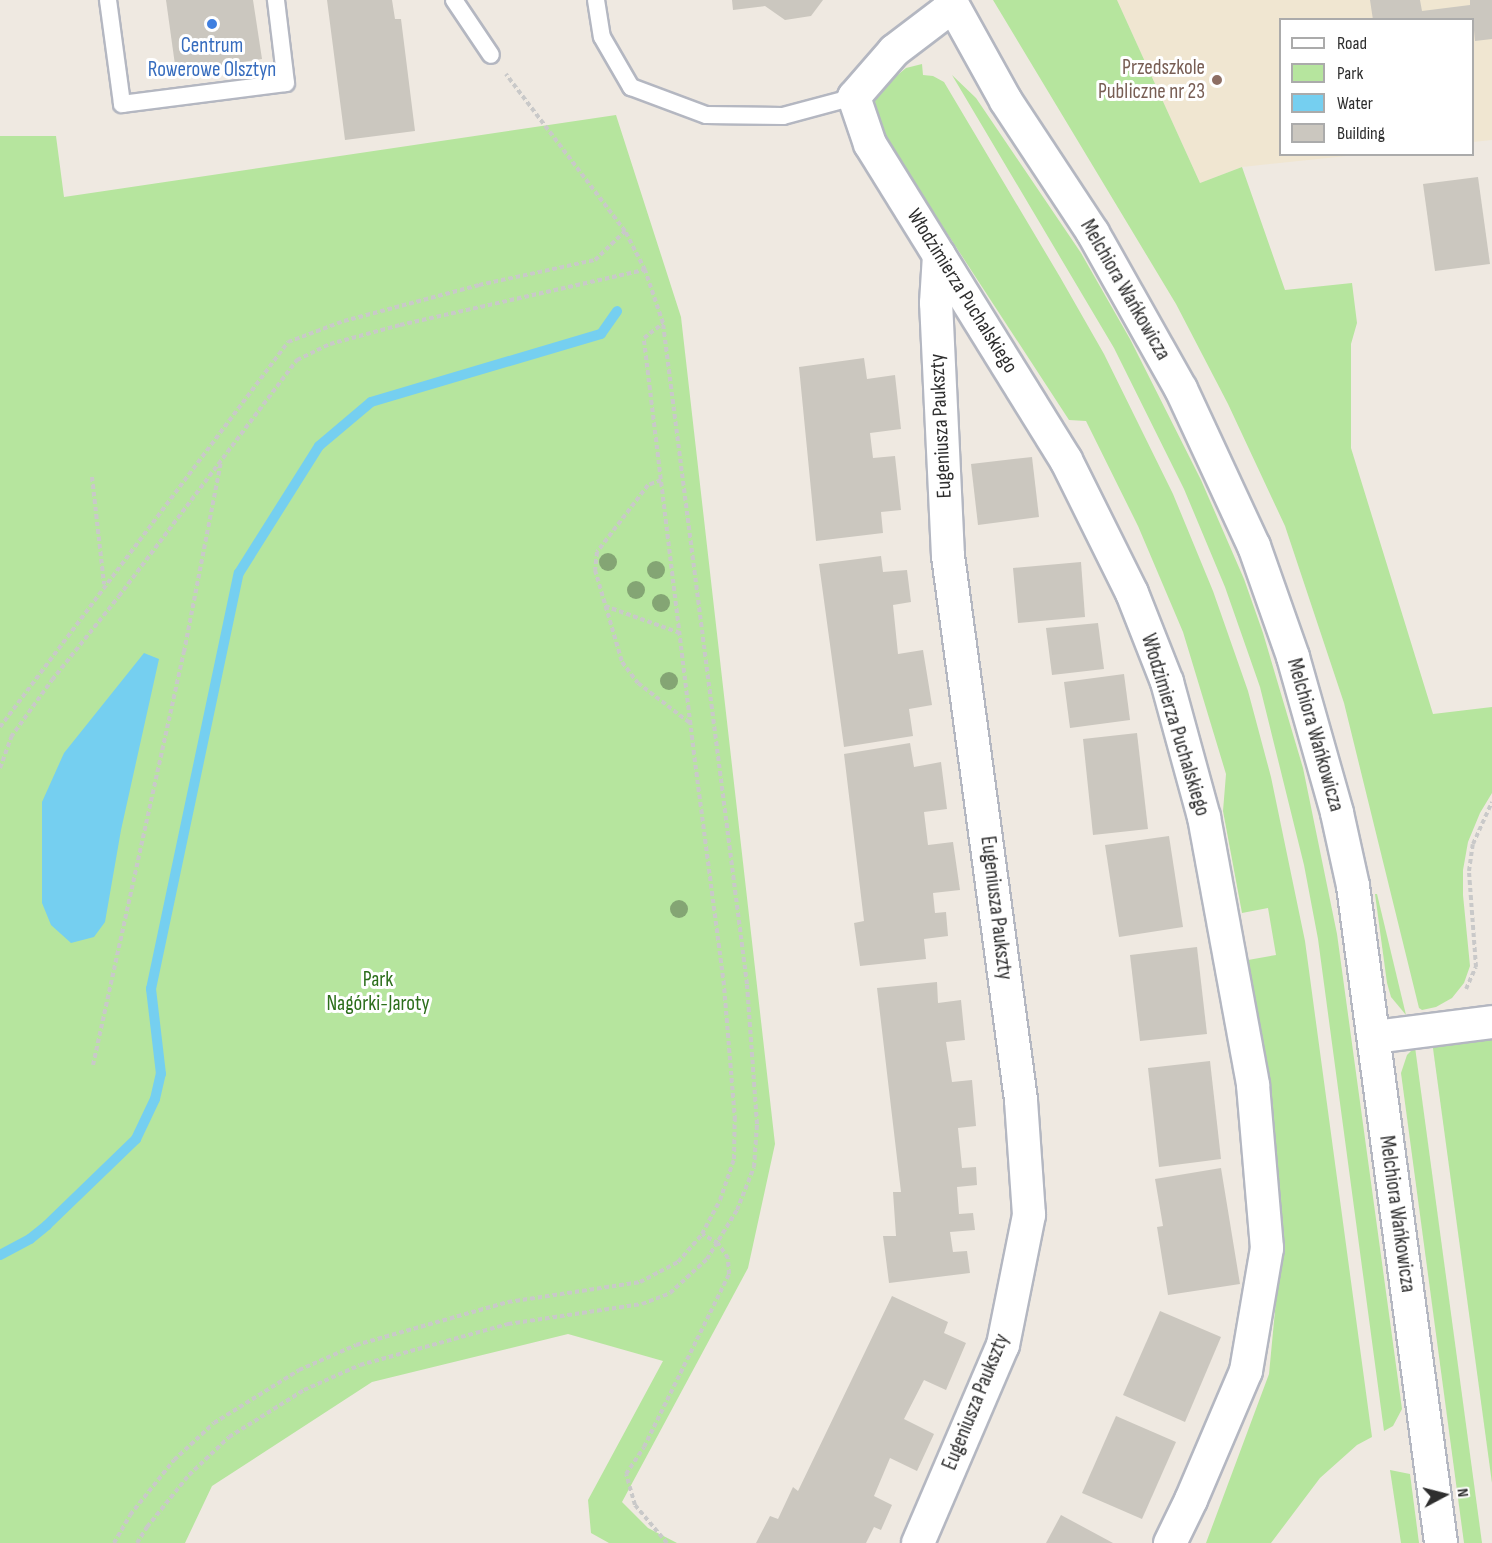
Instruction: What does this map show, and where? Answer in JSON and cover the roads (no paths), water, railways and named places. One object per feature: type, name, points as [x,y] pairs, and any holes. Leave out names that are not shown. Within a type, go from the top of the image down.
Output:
[{"type":"street","points":[[854,97],[894,51],[952,2]]},
{"type":"street","name":"Melchiora Wańkowicza","points":[[952,2],[1006,101],[1093,233],[1139,310],[1197,421],[1254,546],[1293,657],[1337,813],[1353,886],[1441,1543]]},
{"type":"street","name":"Włodzimierza Puchalskiego","points":[[854,97],[870,144],[1066,460],[1132,593],[1167,682],[1204,817],[1253,1085],[1267,1248],[1246,1371],[1191,1500],[1170,1543]]},
{"type":"street","name":"Eugeniusza Paukszty","points":[[918,1543],[1003,1345],[1029,1215],[1021,1100],[948,555],[936,303],[939,255]]},
{"type":"street","points":[[1374,1037],[1492,1022]]},
{"type":"lane","points":[[108,0],[122,104],[286,83],[276,0]]},
{"type":"lane","points":[[454,0],[491,55]]},
{"type":"lane","points":[[596,0],[602,37],[631,87],[705,115],[783,116],[854,97]]},
{"type":"water","points":[[144,653],[159,659],[121,830],[105,922],[94,937],[71,943],[51,925],[42,903],[42,802],[64,753]]},
{"type":"waterway","points":[[0,1255],[30,1239],[47,1225],[136,1139],[155,1099],[161,1074],[151,989],[239,573],[319,446],[371,402],[601,334],[617,311]]},
{"type":"place","name":"Centrum Rowerowe Olsztyn","points":[[212,24]]},
{"type":"place","name":"Przedszkole Publiczne nr 23","points":[[1217,80]]},
{"type":"park label","name":"Park Nagórki-Jaroty","points":[[378,992]]}]
